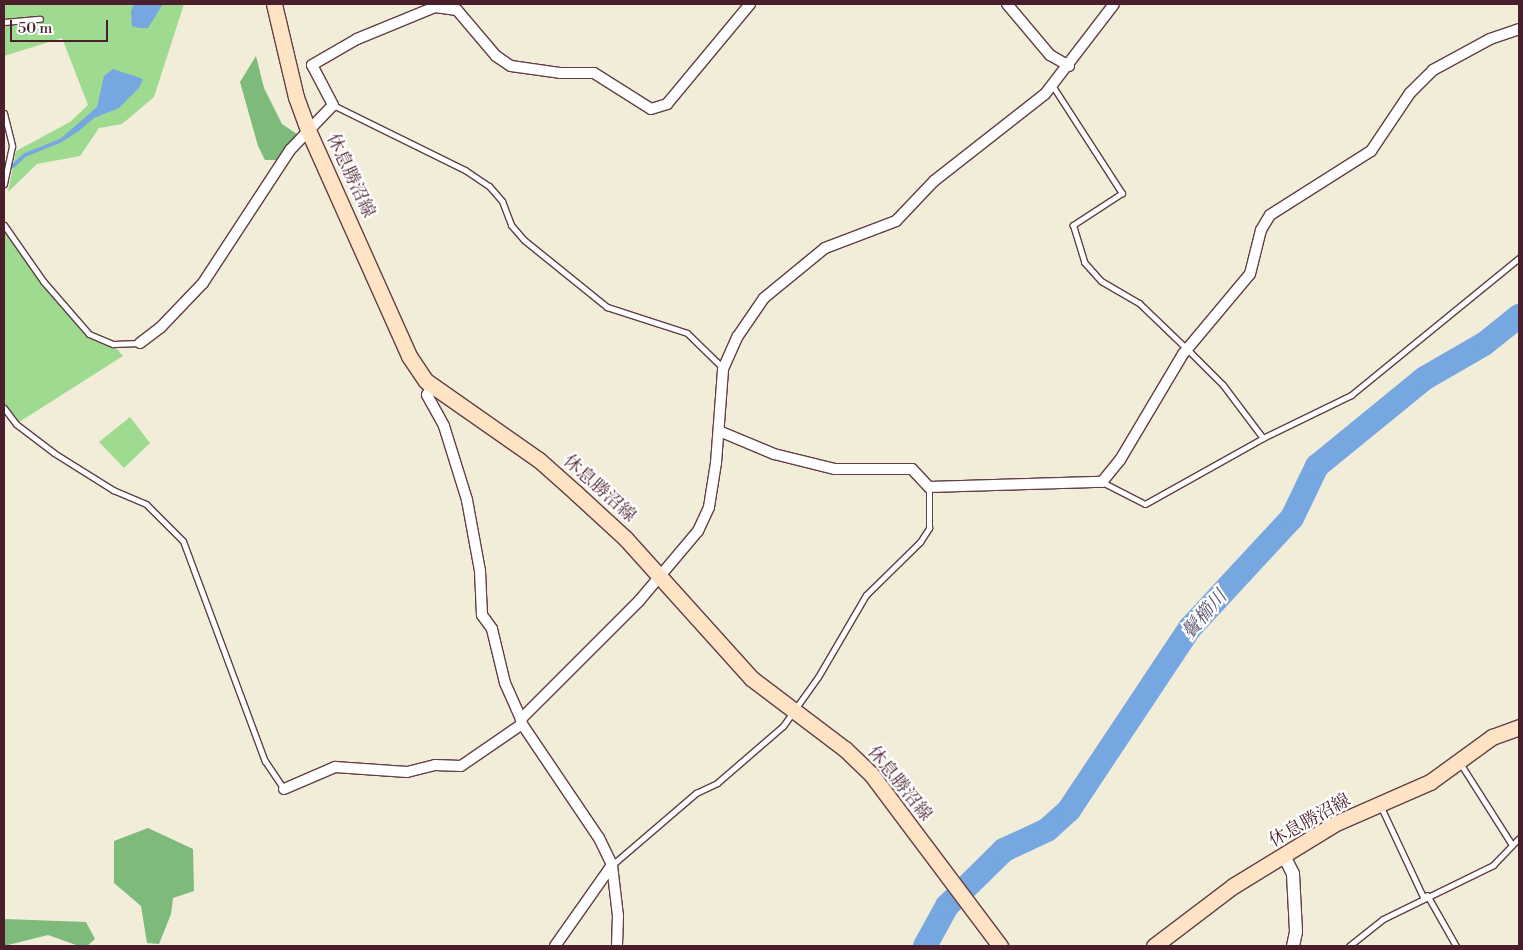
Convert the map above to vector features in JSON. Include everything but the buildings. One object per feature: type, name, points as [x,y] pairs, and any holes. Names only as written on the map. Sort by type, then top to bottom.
[{"type":"main road","name":"休息勝沼線","points":[[274,4],[296,98],[308,130],[409,356],[432,386],[539,460],[626,539],[751,678],[846,749],[871,774],[1000,946]]},
{"type":"main road","name":"休息勝沼線","points":[[1154,946],[1233,886],[1334,824],[1430,782],[1492,737],[1519,727]]},
{"type":"street","points":[[140,343],[161,327],[202,283],[261,190],[308,130],[334,105],[312,65],[357,39],[435,8],[458,10],[496,56],[511,66],[560,73],[594,72],[652,109],[667,104],[750,4]]},
{"type":"street","points":[[1007,4],[1050,55],[1069,66]]},
{"type":"street","points":[[284,789],[335,767],[406,772],[436,765],[461,766],[521,722],[661,577],[698,531],[709,507],[719,431],[723,369],[738,336],[764,298],[785,278],[824,248],[896,221],[934,181],[1045,94],[1069,66],[1114,4]]},
{"type":"street","points":[[719,431],[774,454],[836,470],[912,469],[929,487],[1102,482],[1120,460],[1187,349],[1250,274],[1261,230],[1270,216],[1371,151],[1410,93],[1433,70],[1490,39],[1519,29]]},
{"type":"street","points":[[432,386],[427,394],[444,426],[467,500],[480,571],[482,615],[492,630],[505,682],[521,722],[599,838],[612,865],[618,916],[617,946]]},
{"type":"street","points":[[1284,856],[1293,874],[1296,932],[1293,946]]},
{"type":"street","points":[[555,946],[612,865]]},
{"type":"lane","points":[[4,22],[40,20]]},
{"type":"lane","points":[[1051,85],[1122,193],[1073,225],[1084,262],[1101,281],[1139,303],[1187,349],[1223,386],[1262,438]]},
{"type":"lane","points":[[334,105],[464,170],[489,186],[502,201],[511,225],[524,240],[607,308],[687,333],[723,369]]},
{"type":"lane","points":[[4,113],[12,146],[4,184]]},
{"type":"lane","points":[[4,225],[43,281],[90,334],[113,344],[140,343]]},
{"type":"lane","points":[[1102,482],[1145,504],[1262,438],[1351,395],[1519,258]]},
{"type":"lane","points":[[4,408],[16,424],[54,453],[113,490],[146,504],[182,541],[265,761],[284,789]]},
{"type":"lane","points":[[612,865],[696,793],[717,782],[761,746],[794,711],[818,677],[866,595],[920,542],[928,528],[929,487]]},
{"type":"lane","points":[[1459,761],[1512,845]]},
{"type":"lane","points":[[1380,805],[1425,896],[1456,946]]},
{"type":"lane","points":[[1349,946],[1384,919],[1425,896],[1493,865],[1519,838]]},
{"type":"green space","points":[[4,4],[184,4],[154,97],[122,124],[99,128],[80,156],[37,164],[8,192],[16,151],[70,122],[88,105],[62,38],[4,56]]},
{"type":"green space","points":[[256,56],[264,88],[282,124],[297,134],[277,160],[265,160],[258,146],[240,82]]},
{"type":"green space","points":[[4,225],[43,281],[89,334],[113,344],[123,356],[16,424],[4,408]]},
{"type":"green space","points":[[130,417],[150,443],[124,468],[99,442]]},
{"type":"green space","points":[[148,828],[193,849],[194,891],[173,898],[171,914],[159,944],[147,943],[141,906],[114,883],[114,841]]},
{"type":"green space","points":[[4,919],[86,922],[95,939],[87,946],[79,946],[48,935],[4,946]]},
{"type":"water","points":[[134,4],[163,4],[148,28],[140,28],[132,26],[131,11]]},
{"type":"water","points":[[113,69],[143,79],[139,88],[119,108],[94,118],[62,142],[59,140],[97,107],[104,76]]},
{"type":"waterway","points":[[13,166],[25,155],[60,141]]},
{"type":"waterway","name":"鬢櫛川","points":[[925,946],[947,906],[1004,850],[1047,830],[1069,810],[1190,628],[1292,518],[1317,466],[1425,378],[1484,344],[1519,316]]}]
